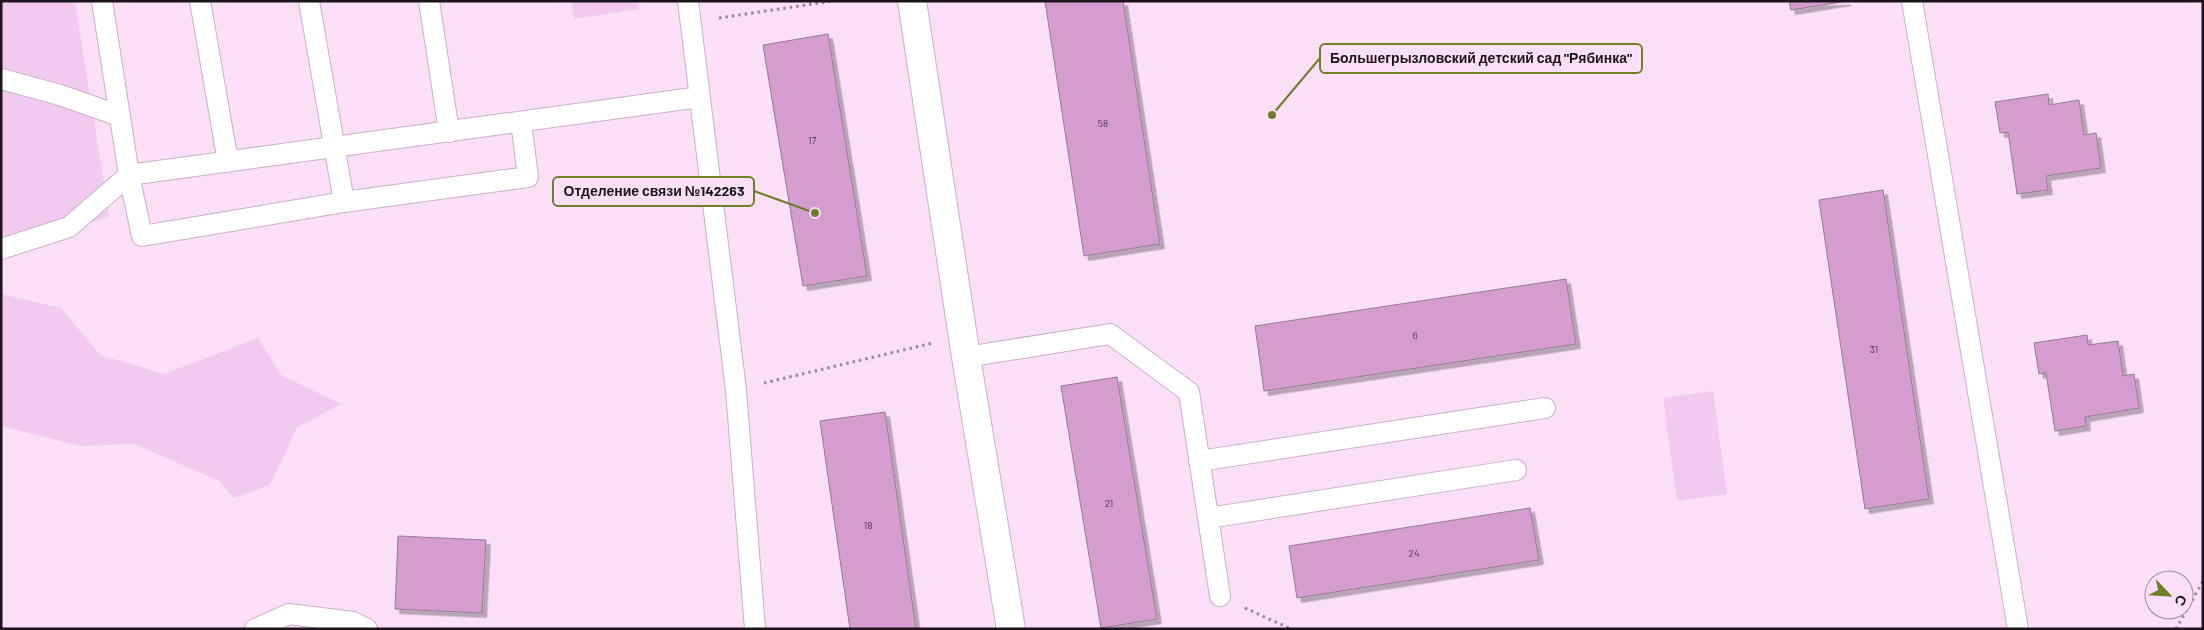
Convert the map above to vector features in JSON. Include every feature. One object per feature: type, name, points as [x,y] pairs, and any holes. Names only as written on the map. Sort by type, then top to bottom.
[{"type":"street","points":[[912,1],[964,346],[1011,629]]},
{"type":"lane","points":[[200,1],[228,162]]},
{"type":"lane","points":[[309,1],[344,202]]},
{"type":"lane","points":[[428,1],[449,132]]},
{"type":"lane","points":[[688,1],[736,390],[755,629]]},
{"type":"lane","points":[[1912,1],[2018,629]]},
{"type":"lane","points":[[97,5],[142,236],[344,202],[528,177],[521,122]]},
{"type":"lane","points":[[1,79],[60,95],[120,116]]},
{"type":"lane","points":[[1,249],[69,227],[130,175],[700,97]]},
{"type":"lane","points":[[964,346],[1110,334],[1189,392],[1220,596]]},
{"type":"lane","points":[[1199,461],[1545,408]]},
{"type":"lane","points":[[1208,518],[1516,470]]},
{"type":"lane","points":[[255,629],[289,614],[353,622],[367,629]]},
{"type":"path","points":[[691,22],[833,1]]},
{"type":"path","points":[[736,390],[964,346]]},
{"type":"path","points":[[2176,629],[2203,581]]},
{"type":"path","points":[[1220,596],[1291,629]]},
{"type":"shaded area","points":[[1,1],[75,1],[109,216],[1,257]]},
{"type":"shaded area","points":[[571,1],[638,1],[639,9],[574,19]]},
{"type":"shaded area","points":[[1,294],[61,308],[100,355],[164,374],[258,338],[281,375],[341,404],[297,428],[270,485],[234,498],[219,481],[134,444],[80,446],[1,426]]},
{"type":"shaded area","points":[[1713,391],[1727,494],[1677,501],[1663,398]]},
{"type":"building","points":[[1045,1],[1123,1],[1160,244],[1084,256]]},
{"type":"building","points":[[1789,1],[1847,1],[1791,10]]},
{"type":"building","points":[[828,34],[867,276],[803,286],[763,45]]},
{"type":"building","points":[[2048,94],[2049,105],[2079,100],[2084,135],[2096,133],[2101,168],[2046,176],[2048,190],[2017,194],[2008,132],[2000,133],[1995,102]]},
{"type":"building","points":[[1883,190],[1929,499],[1865,509],[1819,200]]},
{"type":"building","points":[[1566,279],[1576,344],[1264,391],[1255,326]]},
{"type":"building","points":[[2087,335],[2088,345],[2118,341],[2123,376],[2134,374],[2139,408],[2085,417],[2086,426],[2055,431],[2046,373],[2039,374],[2034,343]]},
{"type":"building","points":[[1117,377],[1157,619],[1101,628],[1061,386]]},
{"type":"building","points":[[885,412],[916,629],[850,629],[820,421]]},
{"type":"building","points":[[1530,508],[1539,560],[1297,598],[1289,546]]},
{"type":"building","points":[[398,536],[486,540],[482,613],[395,609]]},
{"type":"place","name":"Большегрызловский детский сад \"Рябинка\"","points":[[1272,115]]},
{"type":"place","name":"Отделение связи №142263","points":[[815,213]]}]
